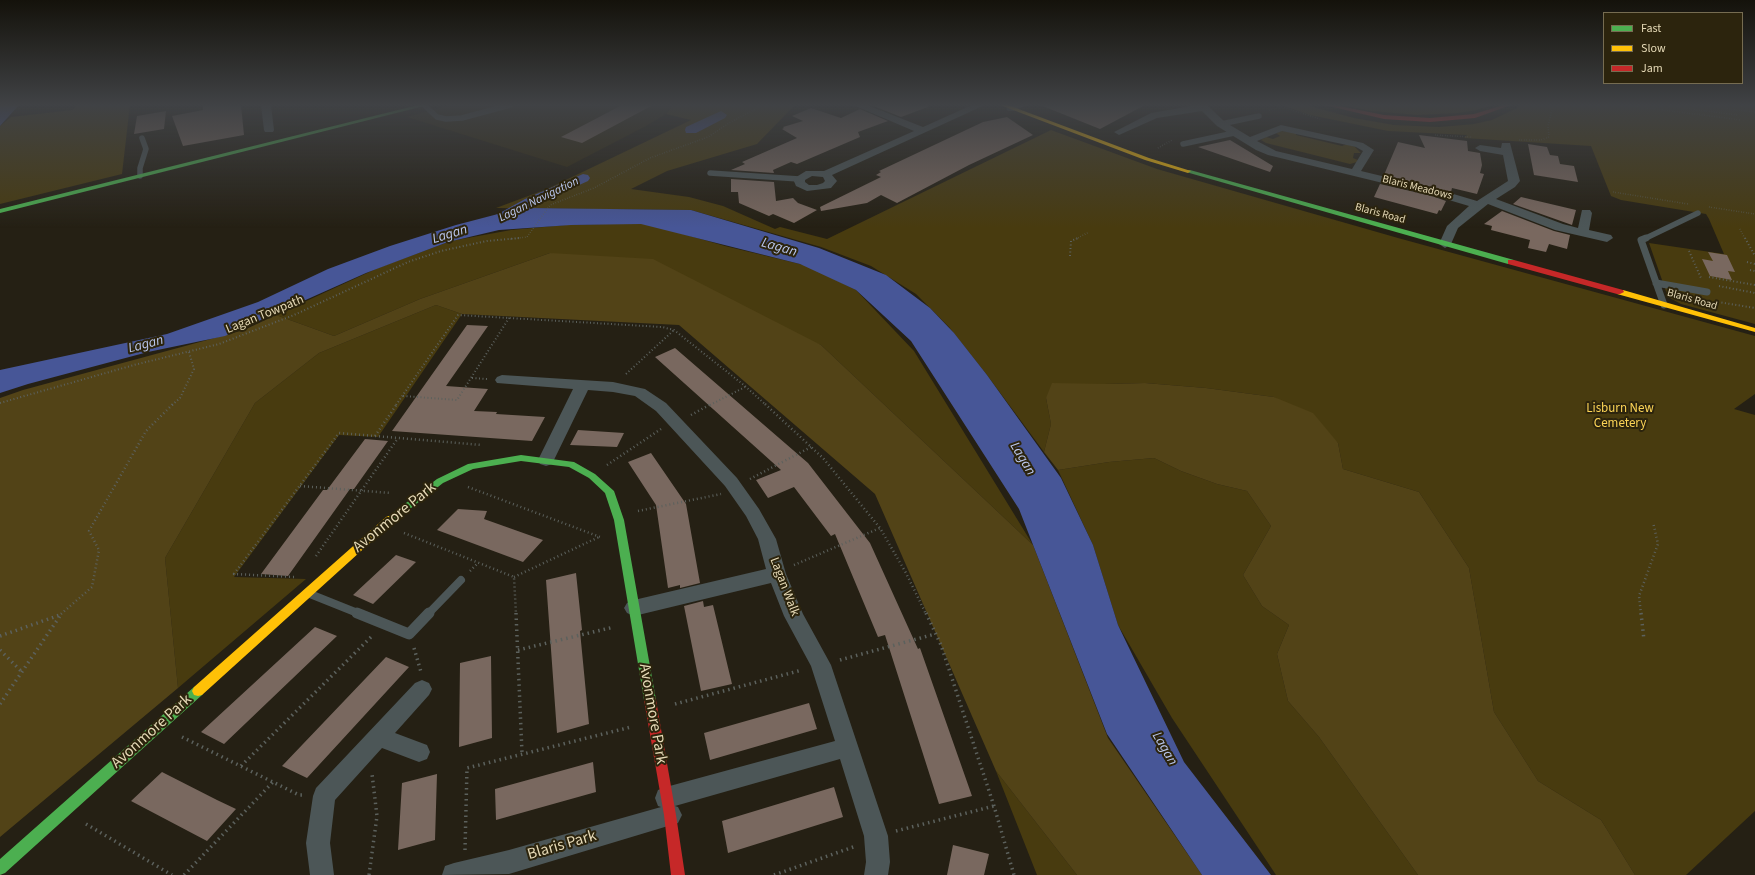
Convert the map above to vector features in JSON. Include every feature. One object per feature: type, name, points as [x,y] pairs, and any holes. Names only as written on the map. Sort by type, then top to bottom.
[{"type":"main road","points":[[0,211],[261,146]]},
{"type":"main road","name":"Blaris Road","points":[[1112,146],[1147,159],[1202,176],[1755,330]]},
{"type":"main road","name":"Avonmore Park","points":[[0,868],[383,525],[419,495],[445,479],[471,466],[521,458],[571,464],[592,476],[609,491],[619,520],[622,535],[668,806],[678,875]]},
{"type":"street","points":[[799,179],[810,173],[826,174],[887,146]]},
{"type":"street","name":"Blaris Meadows","points":[[1257,146],[1272,153],[1482,203],[1559,226],[1607,238]]},
{"type":"street","points":[[1355,172],[1369,150],[1361,146]]},
{"type":"street","name":"Blaris Meadows","points":[[1445,244],[1454,226],[1482,203],[1511,185],[1514,180],[1506,148],[1480,148]]},
{"type":"street","points":[[1583,232],[1586,213]]},
{"type":"street","name":"Lagan Walk","points":[[502,380],[612,387],[640,392],[661,407],[711,458],[731,482],[753,513],[767,539],[777,574],[794,616],[821,665],[876,836],[878,862],[876,875]]},
{"type":"street","points":[[546,460],[583,385]]},
{"type":"street","points":[[636,615],[777,574]]},
{"type":"street","points":[[322,875],[318,843],[324,796],[422,690]]},
{"type":"street","points":[[378,737],[419,752]]},
{"type":"street","points":[[668,806],[848,747]]},
{"type":"street","name":"Blaris Park","points":[[460,874],[509,868],[668,806]]},
{"type":"lane","points":[[140,176],[140,168],[146,149],[145,146]]},
{"type":"lane","points":[[710,174],[799,179]]},
{"type":"lane","points":[[1664,305],[1641,240],[1698,213]]},
{"type":"lane","points":[[1656,283],[1707,292]]},
{"type":"lane","points":[[308,593],[409,634],[461,580]]},
{"type":"path","name":"Lagan Towpath","points":[[0,403],[134,365],[219,344],[248,334],[294,315],[408,262],[463,246],[527,237],[550,205],[594,188],[650,158],[684,146]]},
{"type":"path","points":[[1613,192],[1694,204]]},
{"type":"path","points":[[1701,206],[1755,214]]},
{"type":"path","points":[[1740,229],[1755,256]]},
{"type":"path","points":[[1070,256],[1071,241],[1089,232]]},
{"type":"path","points":[[1746,262],[1755,264]]},
{"type":"path","points":[[1750,270],[1755,271]]},
{"type":"path","points":[[375,436],[458,315],[662,327],[674,330],[746,386],[823,458],[880,528],[906,573],[941,645],[994,806],[1014,875]]},
{"type":"path","points":[[402,396],[457,400],[509,318]]},
{"type":"path","points":[[612,387],[674,330]]},
{"type":"path","points":[[0,704],[60,614],[92,587],[99,550],[89,531],[146,431],[180,398],[194,369],[189,352]]},
{"type":"path","points":[[324,578],[234,574],[339,434],[490,446]]},
{"type":"path","points":[[314,558],[398,438]]},
{"type":"path","points":[[445,479],[600,537]]},
{"type":"path","points":[[300,486],[376,491]]},
{"type":"path","points":[[1644,640],[1639,596],[1658,544],[1653,522]]},
{"type":"path","points":[[383,525],[514,577],[600,537],[622,535]]},
{"type":"path","points":[[777,574],[880,528]]},
{"type":"path","points":[[514,577],[522,754]]},
{"type":"path","points":[[0,636],[60,614]]},
{"type":"path","points":[[518,650],[636,615]]},
{"type":"path","points":[[241,766],[384,624]]},
{"type":"path","points":[[409,634],[420,668],[422,690]]},
{"type":"path","points":[[652,710],[935,634]]},
{"type":"path","points":[[0,650],[22,672]]},
{"type":"path","points":[[460,874],[467,768],[654,721]]},
{"type":"path","points":[[159,726],[299,795],[324,796]]},
{"type":"path","points":[[369,875],[377,816],[372,773],[378,737]]},
{"type":"path","points":[[184,875],[273,782]]},
{"type":"path","points":[[64,811],[172,875]]},
{"type":"shaded area","points":[[499,146],[608,146],[567,167]]},
{"type":"shaded area","points":[[550,253],[653,259],[821,345],[1033,545],[1108,738],[1202,875],[1077,875],[996,771],[875,494],[679,325],[462,314],[436,305],[319,353],[255,403],[165,558],[178,688],[0,837],[0,398],[23,390],[244,330],[276,315],[334,336],[420,299]]},
{"type":"shaded area","points":[[1052,383],[1145,383],[1206,388],[1274,397],[1313,413],[1338,443],[1343,469],[1419,492],[1469,568],[1494,712],[1538,781],[1601,820],[1635,875],[1418,875],[1319,737],[1288,701],[1277,654],[1289,625],[1262,606],[1243,575],[1271,526],[1247,491],[1217,484],[1181,471],[1154,458],[1109,462],[1058,470],[1044,452],[1051,424],[1046,398]]},
{"type":"green space","points":[[0,146],[125,146],[122,174],[0,204]]},
{"type":"green space","name":"Lisburn New Cemetery","points":[[637,146],[751,146],[667,171],[631,189],[689,197],[723,206],[775,229],[780,227],[827,239],[1018,146],[1094,146],[1157,169],[1398,238],[1755,336],[1755,394],[1734,409],[1755,415],[1755,811],[1686,875],[1635,875],[1601,820],[1538,781],[1494,712],[1469,568],[1419,492],[1343,469],[1338,443],[1274,397],[1206,388],[1145,383],[1105,384],[1046,398],[1051,424],[1044,452],[987,375],[949,327],[916,294],[871,266],[821,247],[691,210],[496,208],[547,189]]},
{"type":"green space","points":[[1277,146],[1352,146],[1361,153],[1354,153],[1353,158],[1358,160],[1357,162],[1350,164]]},
{"type":"green space","points":[[1588,146],[1755,146],[1755,324],[1681,304],[1668,297],[1649,243],[1724,254],[1709,219],[1706,214],[1621,200],[1611,196],[1591,146]]},
{"type":"green space","points":[[645,223],[725,246],[808,266],[856,290],[914,351],[1033,545],[821,345],[550,253],[420,299],[334,336],[276,315],[378,268],[451,241],[511,230],[566,225]]},
{"type":"green space","points":[[436,305],[462,314],[378,437],[339,435],[234,577],[306,579],[178,688],[165,558],[255,403],[319,353]]},
{"type":"green space","points":[[1154,458],[1181,471],[1217,484],[1247,491],[1271,526],[1243,575],[1262,606],[1289,625],[1277,654],[1288,701],[1319,737],[1418,875],[1276,875],[1172,718],[1118,625],[1093,545],[1058,470],[1109,462]]},
{"type":"green space","points":[[996,771],[1077,875],[1037,875]]},
{"type":"water","name":"Lagan","points":[[517,209],[691,210],[819,248],[886,275],[930,308],[954,333],[987,375],[1061,478],[1093,545],[1118,625],[1184,762],[1271,875],[1202,875],[1107,734],[1019,509],[911,341],[856,290],[800,264],[641,224],[571,225],[499,230],[448,242],[366,273],[225,336],[148,352],[0,393],[0,370],[167,334],[258,302],[328,269],[390,246],[456,225]]},
{"type":"building","points":[[779,146],[839,146],[797,164],[791,162],[773,170],[774,173],[731,170],[745,164],[742,162]]},
{"type":"building","points":[[932,146],[1010,146],[969,165],[897,203],[881,195],[867,203],[821,211],[820,207],[881,177],[876,175],[881,172],[879,171]]},
{"type":"building","points":[[1240,146],[1273,166],[1270,172],[1198,147]]},
{"type":"building","points":[[1396,146],[1415,146],[1425,148],[1424,146],[1467,146],[1468,151],[1480,153],[1482,165],[1480,173],[1484,174],[1477,194],[1452,188],[1451,192],[1384,175]]},
{"type":"building","points":[[1528,146],[1547,147],[1550,155],[1558,156],[1560,164],[1574,166],[1578,182],[1534,175]]},
{"type":"building","points":[[731,179],[774,182],[776,201],[793,198],[798,203],[817,210],[794,223],[773,214],[769,216],[739,203],[738,192],[731,192]]},
{"type":"building","points":[[1380,184],[1432,196],[1446,201],[1441,211],[1439,210],[1437,214],[1374,197]]},
{"type":"building","points":[[1521,197],[1576,210],[1572,225],[1513,204]]},
{"type":"building","points":[[1502,211],[1554,231],[1570,235],[1567,249],[1549,244],[1546,252],[1528,248],[1530,240],[1491,230],[1492,226],[1484,224]]},
{"type":"building","points":[[1708,252],[1727,255],[1735,272],[1728,271],[1732,280],[1710,276],[1702,259],[1713,261]]},
{"type":"building","points":[[467,325],[488,326],[446,386],[488,389],[474,411],[545,417],[532,441],[392,431]]},
{"type":"building","points":[[675,348],[808,463],[870,543],[918,649],[920,648],[972,796],[939,804],[885,635],[878,637],[835,534],[831,536],[794,487],[768,498],[756,480],[781,470],[655,357]]},
{"type":"building","points":[[578,430],[624,433],[617,447],[570,445]]},
{"type":"building","points":[[365,439],[388,441],[354,489],[350,489],[288,576],[261,574],[323,490],[327,490]]},
{"type":"building","points":[[651,453],[686,504],[700,583],[680,588],[680,585],[668,588],[656,505],[628,462]]},
{"type":"building","points":[[458,509],[487,511],[484,519],[543,540],[523,562],[437,530]]},
{"type":"building","points":[[396,555],[416,562],[373,604],[353,595]]},
{"type":"building","points":[[576,573],[589,724],[557,733],[546,580]]},
{"type":"building","points":[[703,601],[704,607],[713,605],[732,684],[701,691],[684,606]]},
{"type":"building","points":[[315,627],[337,636],[224,744],[201,732]]},
{"type":"building","points":[[491,656],[492,738],[459,747],[460,663]]},
{"type":"building","points":[[386,657],[409,667],[307,778],[282,766]]},
{"type":"building","points":[[809,703],[817,729],[710,760],[704,733]]},
{"type":"building","points":[[593,762],[596,792],[496,820],[495,789]]},
{"type":"building","points":[[162,772],[236,809],[207,841],[131,801]]},
{"type":"building","points":[[437,774],[435,840],[398,850],[402,783]]},
{"type":"building","points":[[834,787],[843,817],[728,853],[722,821]]},
{"type":"building","points":[[953,845],[989,854],[984,875],[947,875]]},
{"type":"waterway","name":"Lagan Navigation","points":[[494,222],[530,202],[583,178]]},
{"type":"traffic: fast","points":[[0,211],[261,146]]},
{"type":"traffic: fast","points":[[1188,171],[1511,262]]},
{"type":"traffic: fast","points":[[389,520],[440,481],[471,466],[521,458],[571,464],[592,476],[609,491],[619,520],[650,700]]},
{"type":"traffic: fast","points":[[0,868],[198,691]]},
{"type":"traffic: slow","points":[[1112,146],[1147,159],[1188,171]]},
{"type":"traffic: slow","points":[[1620,292],[1755,330]]},
{"type":"traffic: slow","points":[[198,691],[389,520]]},
{"type":"traffic: jam","points":[[1511,262],[1620,292]]},
{"type":"traffic: jam","points":[[650,700],[670,815],[678,875]]}]
